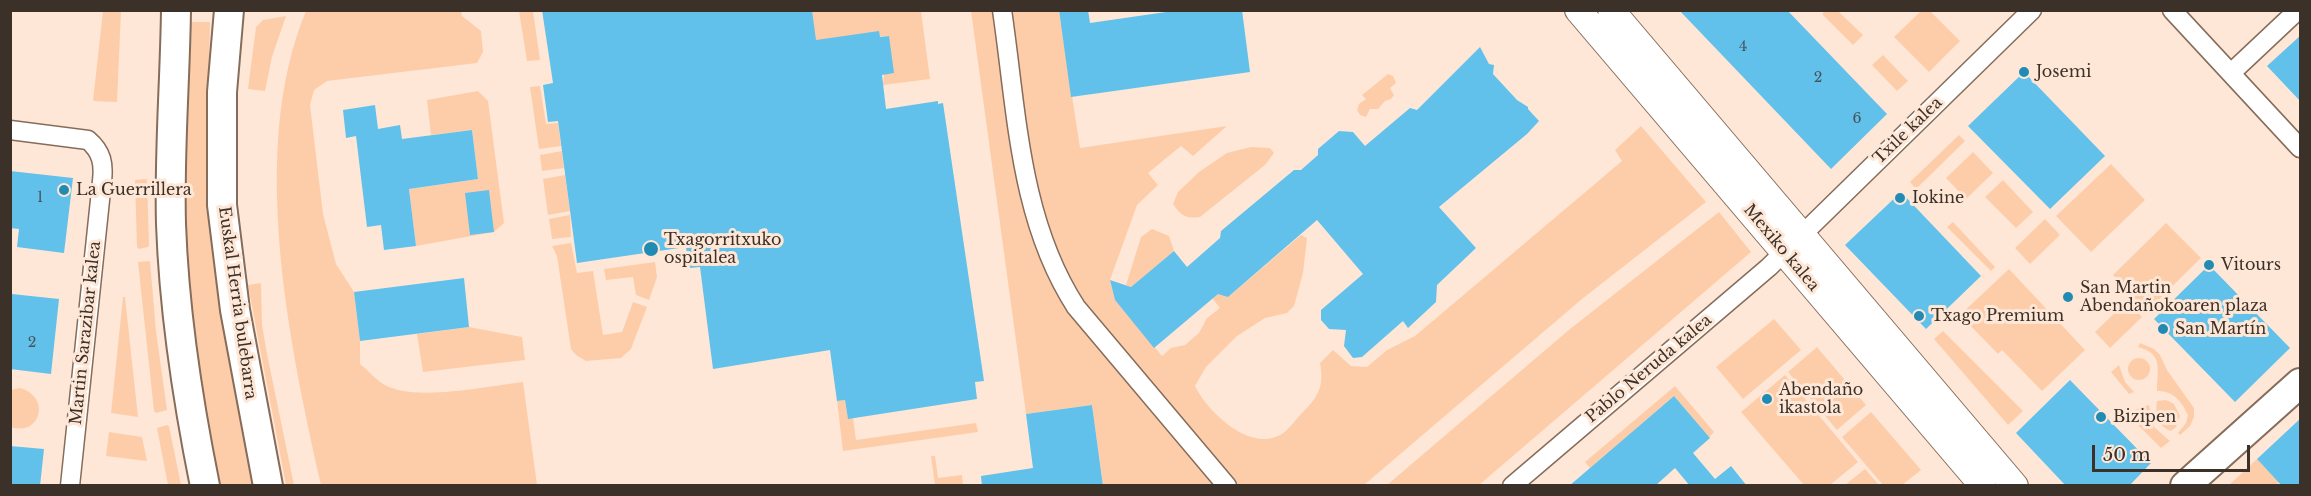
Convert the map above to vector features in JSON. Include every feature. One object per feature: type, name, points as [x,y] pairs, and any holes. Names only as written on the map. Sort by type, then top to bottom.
[{"type":"main road","points":[[176,10],[171,105],[171,226],[190,402],[205,486]]},
{"type":"main road","name":"Euskal Herria bulebarra","points":[[229,10],[222,92],[222,205],[235,310],[268,486]]},
{"type":"main road","name":"Mexiko kalea","points":[[1578,10],[2015,486]]},
{"type":"main road","name":"Mexiko kalea","points":[[1611,10],[1983,486]]},
{"type":"main road","points":[[2185,486],[2301,384]]},
{"type":"street","points":[[1002,10],[1030,200],[1048,254],[1062,285],[1076,307],[1227,486]]},
{"type":"street","name":"Txile kalea","points":[[1793,243],[2032,10]]},
{"type":"street","points":[[2172,10],[2301,148]]},
{"type":"street","points":[[2230,73],[2298,10]]},
{"type":"street","name":"Martin Sarazibar kalea","points":[[10,130],[88,140],[103,161],[70,486]]},
{"type":"street","name":"Pablo Neruda kalea","points":[[1512,486],[1769,267],[1793,243]]},
{"type":"shaded area","points":[[103,11],[121,11],[117,102],[93,101]]},
{"type":"shaded area","points":[[306,11],[461,11],[462,16],[481,31],[483,52],[477,63],[327,81],[314,90],[310,105],[323,214],[336,264],[354,292],[360,341],[360,364],[385,385],[398,390],[414,392],[433,393],[523,382],[537,485],[321,485],[287,309],[280,246],[277,184],[279,123],[289,65]]},
{"type":"shaded area","points":[[519,11],[533,11],[540,60],[527,61]]},
{"type":"shaded area","points":[[812,11],[921,11],[930,79],[883,85],[888,36],[789,44],[814,28]]},
{"type":"shaded area","points":[[971,11],[996,11],[1039,247],[1218,485],[1103,485],[1092,405],[1026,414]]},
{"type":"shaded area","points":[[1009,11],[1059,11],[1080,148],[1227,126],[1193,156],[1181,146],[1148,173],[1158,185],[1137,205],[1110,280],[1115,300],[1162,356],[1171,348],[1185,345],[1199,333],[1207,318],[1220,308],[1201,284],[1228,297],[1301,235],[1307,238],[1303,273],[1294,306],[1287,313],[1265,318],[1237,336],[1206,367],[1195,386],[1219,417],[1243,434],[1255,438],[1268,439],[1280,435],[1289,428],[1316,396],[1321,384],[1320,363],[1333,350],[1351,366],[1367,367],[1387,350],[1415,336],[1622,161],[1615,150],[1641,126],[1706,202],[1582,299],[1364,485],[1235,485],[1087,310],[1060,267],[1035,192]]},
{"type":"shaded area","points":[[1825,11],[1838,11],[1863,35],[1853,45],[1822,14]]},
{"type":"shaded area","points":[[1921,11],[1930,11],[1960,41],[1929,72],[1894,37]]},
{"type":"shaded area","points":[[286,16],[272,57],[265,91],[248,89],[256,27],[263,20]]},
{"type":"shaded area","points":[[189,22],[210,22],[207,144],[209,224],[224,336],[253,485],[220,485],[198,357],[188,261],[185,202]]},
{"type":"shaded area","points":[[1883,55],[1908,81],[1897,91],[1872,65]]},
{"type":"shaded area","points":[[1388,74],[1393,76],[1396,83],[1390,88],[1394,95],[1378,109],[1370,109],[1366,117],[1360,115],[1357,110],[1359,104],[1366,99],[1362,95]]},
{"type":"shaded area","points":[[540,86],[546,124],[558,123],[561,146],[539,149],[530,87]]},
{"type":"shaded area","points":[[478,91],[488,101],[504,223],[494,232],[416,246],[409,189],[478,179],[472,130],[431,135],[427,100]]},
{"type":"shaded area","points":[[1959,135],[1965,141],[1916,189],[1910,182]]},
{"type":"shaded area","points":[[1251,147],[1270,148],[1274,153],[1265,165],[1200,217],[1184,216],[1173,204],[1178,192],[1199,172],[1227,153]]},
{"type":"shaded area","points":[[562,151],[564,168],[542,171],[540,155]]},
{"type":"shaded area","points":[[1973,152],[1993,173],[1966,199],[1946,178]]},
{"type":"shaded area","points":[[2111,164],[2145,200],[2091,252],[2056,216]]},
{"type":"shaded area","points":[[565,175],[570,211],[548,215],[543,179]]},
{"type":"shaded area","points":[[147,179],[149,245],[139,249],[137,247],[135,180]]},
{"type":"shaded area","points":[[2003,180],[2033,212],[2016,228],[1985,197]]},
{"type":"shaded area","points":[[1719,212],[1751,252],[1479,485],[1387,485],[1570,329]]},
{"type":"shaded area","points":[[570,215],[571,237],[552,239],[549,219]]},
{"type":"shaded area","points":[[2045,219],[2060,235],[2030,264],[2015,248]]},
{"type":"shaded area","points":[[1953,222],[1995,267],[1991,271],[1947,227]]},
{"type":"shaded area","points":[[2166,223],[2201,258],[2147,311],[2113,275]]},
{"type":"shaded area","points":[[1152,229],[1169,236],[1174,251],[1131,287],[1126,285],[1141,237]]},
{"type":"shaded area","points":[[571,243],[577,273],[593,271],[603,335],[622,332],[633,302],[647,307],[631,349],[621,358],[586,361],[571,349],[557,256],[552,246]]},
{"type":"shaded area","points":[[150,261],[156,331],[167,410],[156,413],[138,262]]},
{"type":"shaded area","points":[[655,262],[657,277],[649,300],[636,295],[633,277],[606,280],[604,269]]},
{"type":"shaded area","points":[[2009,269],[2085,350],[2042,391],[2002,350],[1998,354],[1960,315]]},
{"type":"shaded area","points":[[261,283],[262,325],[294,485],[286,485],[248,285]]},
{"type":"shaded area","points":[[123,297],[125,297],[138,417],[111,413]]},
{"type":"shaded area","points":[[2127,301],[2142,317],[2110,348],[2095,332]]},
{"type":"shaded area","points":[[1774,319],[1801,350],[1743,399],[1716,367]]},
{"type":"shaded area","points":[[469,327],[522,337],[525,360],[423,372],[417,334]]},
{"type":"shaded area","points":[[1943,331],[2023,411],[2008,425],[1934,339]]},
{"type":"shaded area","points":[[2140,343],[2154,349],[2160,355],[2167,370],[2194,408],[2194,417],[2190,426],[2180,435],[2178,433],[2186,423],[2188,415],[2176,398],[2163,391],[2157,391],[2157,363],[2152,354],[2138,347]]},
{"type":"shaded area","points":[[1817,347],[1866,405],[1837,430],[1788,372]]},
{"type":"shaded area","points":[[2135,358],[2143,358],[2150,365],[2150,373],[2143,380],[2135,380],[2128,373],[2128,365]]},
{"type":"shaded area","points":[[2119,365],[2125,382],[2134,392],[2129,394],[2111,372]]},
{"type":"shaded area","points":[[1785,375],[1858,462],[1830,485],[1804,485],[1741,412]]},
{"type":"shaded area","points":[[1675,386],[1714,432],[1709,437],[1674,396],[1590,468],[1585,462]]},
{"type":"shaded area","points":[[20,388],[36,399],[39,407],[35,421],[21,429],[11,427],[11,390]]},
{"type":"shaded area","points":[[845,400],[848,418],[853,418],[856,440],[976,423],[978,432],[843,451],[837,401]]},
{"type":"shaded area","points":[[2166,400],[2174,404],[2180,416],[2176,427],[2171,431],[2160,423],[2156,410],[2157,401]]},
{"type":"shaded area","points":[[2149,405],[2154,427],[2170,441],[2161,448],[2126,413]]},
{"type":"shaded area","points":[[1871,412],[1921,470],[1902,485],[1883,485],[1842,437]]},
{"type":"shaded area","points":[[167,425],[181,485],[168,485],[157,428]]},
{"type":"shaded area","points":[[109,432],[142,437],[147,461],[106,456]]},
{"type":"shaded area","points":[[931,456],[935,456],[938,478],[962,475],[963,485],[935,485]]},
{"type":"shaded area","points":[[2257,459],[2279,482],[2276,485],[2228,486]]},
{"type":"shaded area","points":[[1865,469],[1879,485],[1845,485]]},
{"type":"building","points":[[542,10],[812,10],[816,40],[879,31],[880,37],[889,36],[894,73],[882,75],[886,109],[938,101],[938,104],[943,103],[984,381],[975,382],[977,399],[848,419],[845,400],[837,401],[830,350],[713,369],[700,267],[689,268],[686,247],[577,263],[558,121],[548,122],[543,85],[553,83]]},
{"type":"building","points":[[1059,10],[1088,10],[1090,23],[1180,10],[1242,10],[1250,72],[1071,97]]},
{"type":"building","points":[[1679,10],[1787,10],[1887,114],[1831,169]]},
{"type":"building","points":[[2301,35],[2301,102],[2267,66]]},
{"type":"building","points":[[1480,47],[1489,64],[1494,65],[1493,74],[1517,100],[1528,107],[1539,121],[1527,134],[1439,207],[1476,248],[1437,285],[1436,302],[1408,328],[1403,321],[1362,357],[1353,358],[1344,346],[1346,330],[1329,329],[1321,320],[1321,310],[1363,274],[1317,220],[1228,297],[1218,294],[1154,348],[1115,300],[1110,280],[1131,287],[1174,251],[1187,267],[1220,238],[1221,231],[1294,170],[1301,170],[1318,155],[1318,149],[1339,131],[1353,132],[1365,146],[1410,108],[1417,110]]},
{"type":"building","points":[[2024,72],[2105,156],[2050,209],[1968,126]]},
{"type":"building","points":[[375,105],[378,129],[400,125],[402,139],[472,130],[478,179],[409,189],[416,246],[384,250],[381,225],[367,227],[356,136],[346,138],[343,110]]},
{"type":"building","points":[[10,171],[73,178],[64,253],[17,247],[19,229],[10,228]]},
{"type":"building","points":[[489,190],[494,232],[470,235],[465,193]]},
{"type":"building","points":[[1901,192],[1981,276],[1926,329],[1845,245]]},
{"type":"building","points":[[2209,265],[2290,348],[2235,402],[2154,319]]},
{"type":"building","points":[[464,278],[469,327],[360,341],[354,292]]},
{"type":"building","points":[[12,294],[59,299],[51,374],[10,369]]},
{"type":"building","points":[[2070,380],[2151,463],[2129,486],[2066,486],[2016,433]]},
{"type":"building","points":[[1674,396],[1710,438],[1693,453],[1715,479],[1731,466],[1747,486],[1690,486],[1675,468],[1655,486],[1569,486]]},
{"type":"building","points":[[1092,405],[1103,486],[982,486],[981,476],[1033,468],[1026,414]]},
{"type":"building","points":[[2301,418],[2301,486],[2282,486],[2257,459]]},
{"type":"building","points":[[10,446],[44,449],[40,486],[10,486]]},
{"type":"place","name":"Josemi","points":[[2024,72]]},
{"type":"place","name":"La Guerrillera","points":[[64,190]]},
{"type":"place","name":"Iokine","points":[[1900,198]]},
{"type":"place","name":"Txagorritxuko ospitalea","points":[[651,249]]},
{"type":"place","name":"Vitours","points":[[2209,265]]},
{"type":"place","name":"San Martin Abendañokoaren plaza","points":[[2068,297]]},
{"type":"place","name":"Txago Premium","points":[[1919,316]]},
{"type":"place","name":"San Martín","points":[[2163,329]]},
{"type":"place","name":"Abendaño ikastola","points":[[1767,399]]},
{"type":"place","name":"Bizipen","points":[[2101,417]]}]
